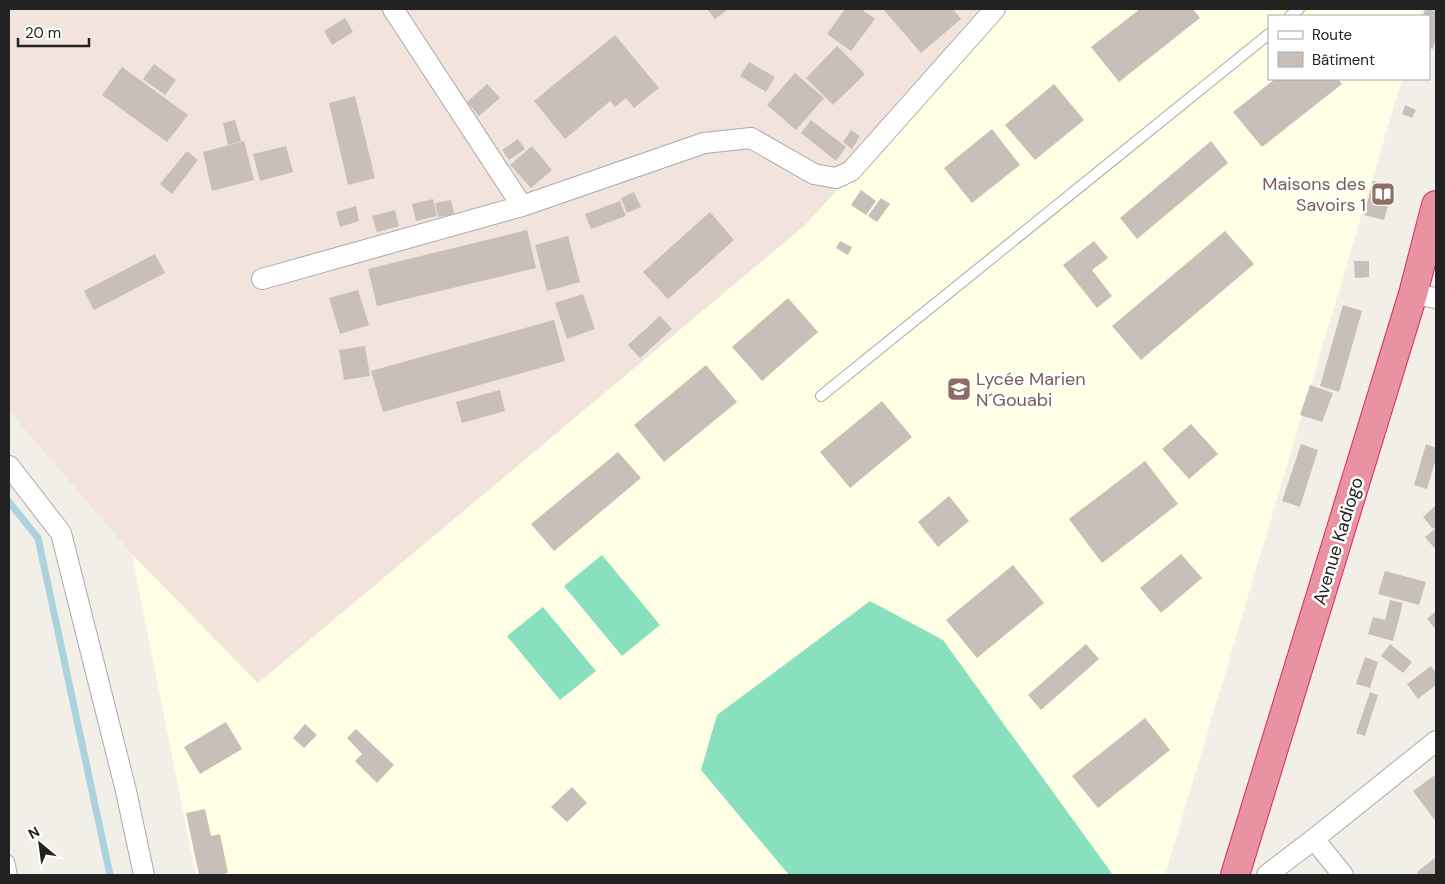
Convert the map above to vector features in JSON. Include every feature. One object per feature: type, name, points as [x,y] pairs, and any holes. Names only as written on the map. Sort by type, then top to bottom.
[{"type":"highway","name":"Avenue Kadiogo","points":[[1235,875],[1425,296],[1436,205]]},
{"type":"street","points":[[393,9],[522,206]]},
{"type":"street","points":[[262,279],[522,206],[704,143],[751,138],[814,174],[836,178],[851,171],[995,9]]},
{"type":"street","points":[[9,466],[61,533],[126,792],[144,875]]},
{"type":"street","points":[[1267,875],[1314,840],[1436,741]]},
{"type":"street","points":[[1314,840],[1343,875]]},
{"type":"lane","points":[[821,396],[1268,35]]},
{"type":"lane","points":[[9,862],[12,875]]},
{"type":"shaded area","points":[[9,9],[1003,9],[805,225],[258,683],[132,554],[9,411]]},
{"type":"shaded area","name":"Lycée Marien N´Gouabi","points":[[1003,9],[1422,9],[1420,15],[1268,15],[1268,80],[1402,80],[1165,875],[196,875],[132,554],[258,683],[805,225]]},
{"type":"green space","points":[[602,555],[660,625],[622,656],[564,586]]},
{"type":"green space","points":[[870,601],[943,640],[1113,875],[789,875],[701,770],[717,715]]},
{"type":"green space","points":[[543,607],[596,671],[560,700],[507,636]]},
{"type":"building","points":[[707,9],[728,9],[715,19]]},
{"type":"building","points":[[845,9],[861,9],[875,19],[851,51],[827,34]]},
{"type":"building","points":[[883,9],[953,9],[961,19],[921,53]]},
{"type":"building","points":[[1140,9],[1193,9],[1200,18],[1119,82],[1091,47]]},
{"type":"building","points":[[1425,9],[1436,11],[1436,37],[1433,49],[1430,48],[1430,15],[1423,15]]},
{"type":"building","points":[[345,18],[353,32],[332,45],[324,31]]},
{"type":"building","points":[[615,35],[659,88],[634,108],[626,98],[615,107],[610,101],[565,139],[534,101]]},
{"type":"building","points":[[837,46],[865,74],[833,105],[806,78]]},
{"type":"building","points":[[749,62],[775,77],[766,92],[740,76]]},
{"type":"building","points":[[154,64],[176,80],[165,95],[143,79]]},
{"type":"building","points":[[122,67],[188,115],[167,142],[102,95]]},
{"type":"building","points":[[795,73],[824,98],[796,130],[767,105]]},
{"type":"building","points":[[1274,80],[1339,80],[1342,84],[1262,147],[1233,112]]},
{"type":"building","points":[[487,84],[500,98],[479,116],[467,102]]},
{"type":"building","points":[[1054,84],[1084,120],[1035,160],[1005,125]]},
{"type":"building","points":[[355,96],[375,178],[348,185],[329,103]]},
{"type":"building","points":[[1405,105],[1416,110],[1412,118],[1402,114]]},
{"type":"building","points":[[235,120],[241,141],[228,145],[223,123]]},
{"type":"building","points":[[811,120],[846,147],[836,161],[801,133]]},
{"type":"building","points":[[992,129],[1020,165],[972,203],[944,168]]},
{"type":"building","points":[[851,130],[860,136],[852,149],[843,142]]},
{"type":"building","points":[[518,139],[525,149],[509,160],[502,150]]},
{"type":"building","points":[[244,141],[254,180],[212,191],[203,152]]},
{"type":"building","points":[[1211,141],[1228,163],[1137,239],[1120,218]]},
{"type":"building","points":[[286,146],[293,172],[260,181],[253,154]]},
{"type":"building","points":[[532,146],[552,170],[531,188],[510,165]]},
{"type":"building","points":[[187,151],[198,160],[172,194],[160,184]]},
{"type":"building","points":[[1373,181],[1393,187],[1384,220],[1364,215]]},
{"type":"building","points":[[861,190],[876,201],[866,215],[851,205]]},
{"type":"building","points":[[634,192],[641,207],[627,213],[621,198]]},
{"type":"building","points":[[881,198],[890,204],[877,222],[868,216]]},
{"type":"building","points":[[433,199],[437,216],[416,221],[412,204]]},
{"type":"building","points":[[451,200],[454,214],[438,217],[435,203]]},
{"type":"building","points":[[620,201],[626,216],[591,229],[585,214]]},
{"type":"building","points":[[356,206],[359,221],[340,227],[336,212]]},
{"type":"building","points":[[395,210],[399,226],[377,232],[372,216]]},
{"type":"building","points":[[710,212],[734,240],[668,299],[643,272]]},
{"type":"building","points":[[527,230],[536,268],[377,306],[368,269]]},
{"type":"building","points":[[1225,231],[1254,264],[1141,360],[1112,326]]},
{"type":"building","points":[[568,236],[580,282],[547,291],[535,245]]},
{"type":"building","points":[[840,241],[852,247],[848,255],[836,248]]},
{"type":"building","points":[[1094,241],[1108,258],[1092,270],[1112,296],[1097,308],[1063,265]]},
{"type":"building","points":[[155,254],[165,273],[94,310],[84,291]]},
{"type":"building","points":[[1354,261],[1369,261],[1369,277],[1355,278]]},
{"type":"building","points":[[358,290],[369,325],[340,334],[329,298]]},
{"type":"building","points":[[583,294],[595,329],[567,339],[555,303]]},
{"type":"building","points":[[788,298],[818,332],[762,381],[732,347]]},
{"type":"building","points":[[1343,305],[1362,311],[1339,392],[1320,386]]},
{"type":"building","points":[[660,316],[672,329],[640,358],[628,345]]},
{"type":"building","points":[[554,320],[565,361],[383,412],[371,371]]},
{"type":"building","points":[[365,346],[370,376],[344,380],[339,350]]},
{"type":"building","points":[[706,365],[737,402],[664,462],[634,425]]},
{"type":"building","points":[[1310,385],[1333,393],[1322,422],[1300,415]]},
{"type":"building","points":[[500,390],[505,411],[462,423],[456,402]]},
{"type":"building","points":[[882,401],[912,437],[850,488],[820,452]]},
{"type":"building","points":[[1191,424],[1218,454],[1189,479],[1162,449]]},
{"type":"building","points":[[1301,444],[1318,450],[1300,507],[1282,501]]},
{"type":"building","points":[[1426,444],[1436,448],[1436,458],[1427,489],[1414,485]]},
{"type":"building","points":[[618,452],[641,478],[554,551],[531,524]]},
{"type":"building","points":[[1145,461],[1178,504],[1102,563],[1069,519]]},
{"type":"building","points":[[949,496],[969,521],[938,547],[918,522]]},
{"type":"building","points":[[1436,505],[1436,526],[1433,529],[1423,517]]},
{"type":"building","points":[[1436,528],[1436,550],[1425,537]]},
{"type":"building","points":[[1181,554],[1202,578],[1161,613],[1140,588]]},
{"type":"building","points":[[1013,565],[1044,603],[977,658],[946,620]]},
{"type":"building","points":[[1385,571],[1426,582],[1419,605],[1378,594]]},
{"type":"building","points":[[1390,600],[1403,603],[1393,641],[1368,634],[1373,617],[1385,620]]},
{"type":"building","points":[[1436,611],[1436,630],[1427,619]]},
{"type":"building","points":[[1086,644],[1099,659],[1041,710],[1028,695]]},
{"type":"building","points":[[1390,644],[1412,662],[1403,673],[1381,656]]},
{"type":"building","points":[[1365,657],[1378,662],[1370,688],[1356,684]]},
{"type":"building","points":[[1431,666],[1436,673],[1436,685],[1418,699],[1407,684]]},
{"type":"building","points":[[1370,692],[1378,695],[1365,736],[1356,733]]},
{"type":"building","points":[[1145,718],[1170,750],[1098,808],[1072,776]]},
{"type":"building","points":[[226,722],[242,749],[200,774],[184,747]]},
{"type":"building","points":[[305,724],[317,735],[304,748],[293,738]]},
{"type":"building","points":[[356,729],[394,765],[377,783],[355,761],[362,754],[347,738]]},
{"type":"building","points":[[1435,775],[1436,777],[1436,822],[1413,791]]},
{"type":"building","points":[[572,787],[587,803],[567,822],[551,807]]},
{"type":"building","points":[[205,809],[211,836],[220,834],[228,873],[199,875],[186,813]]},
{"type":"building","points":[[1436,857],[1436,875],[1419,875],[1417,872]]},
{"type":"waterway","points":[[9,502],[38,538],[110,875]]},
{"type":"place","name":"Maisons des Savoirs 1","points":[[1383,194]]},
{"type":"place","name":"Lycée Marien N´Gouabi","points":[[959,389]]}]
